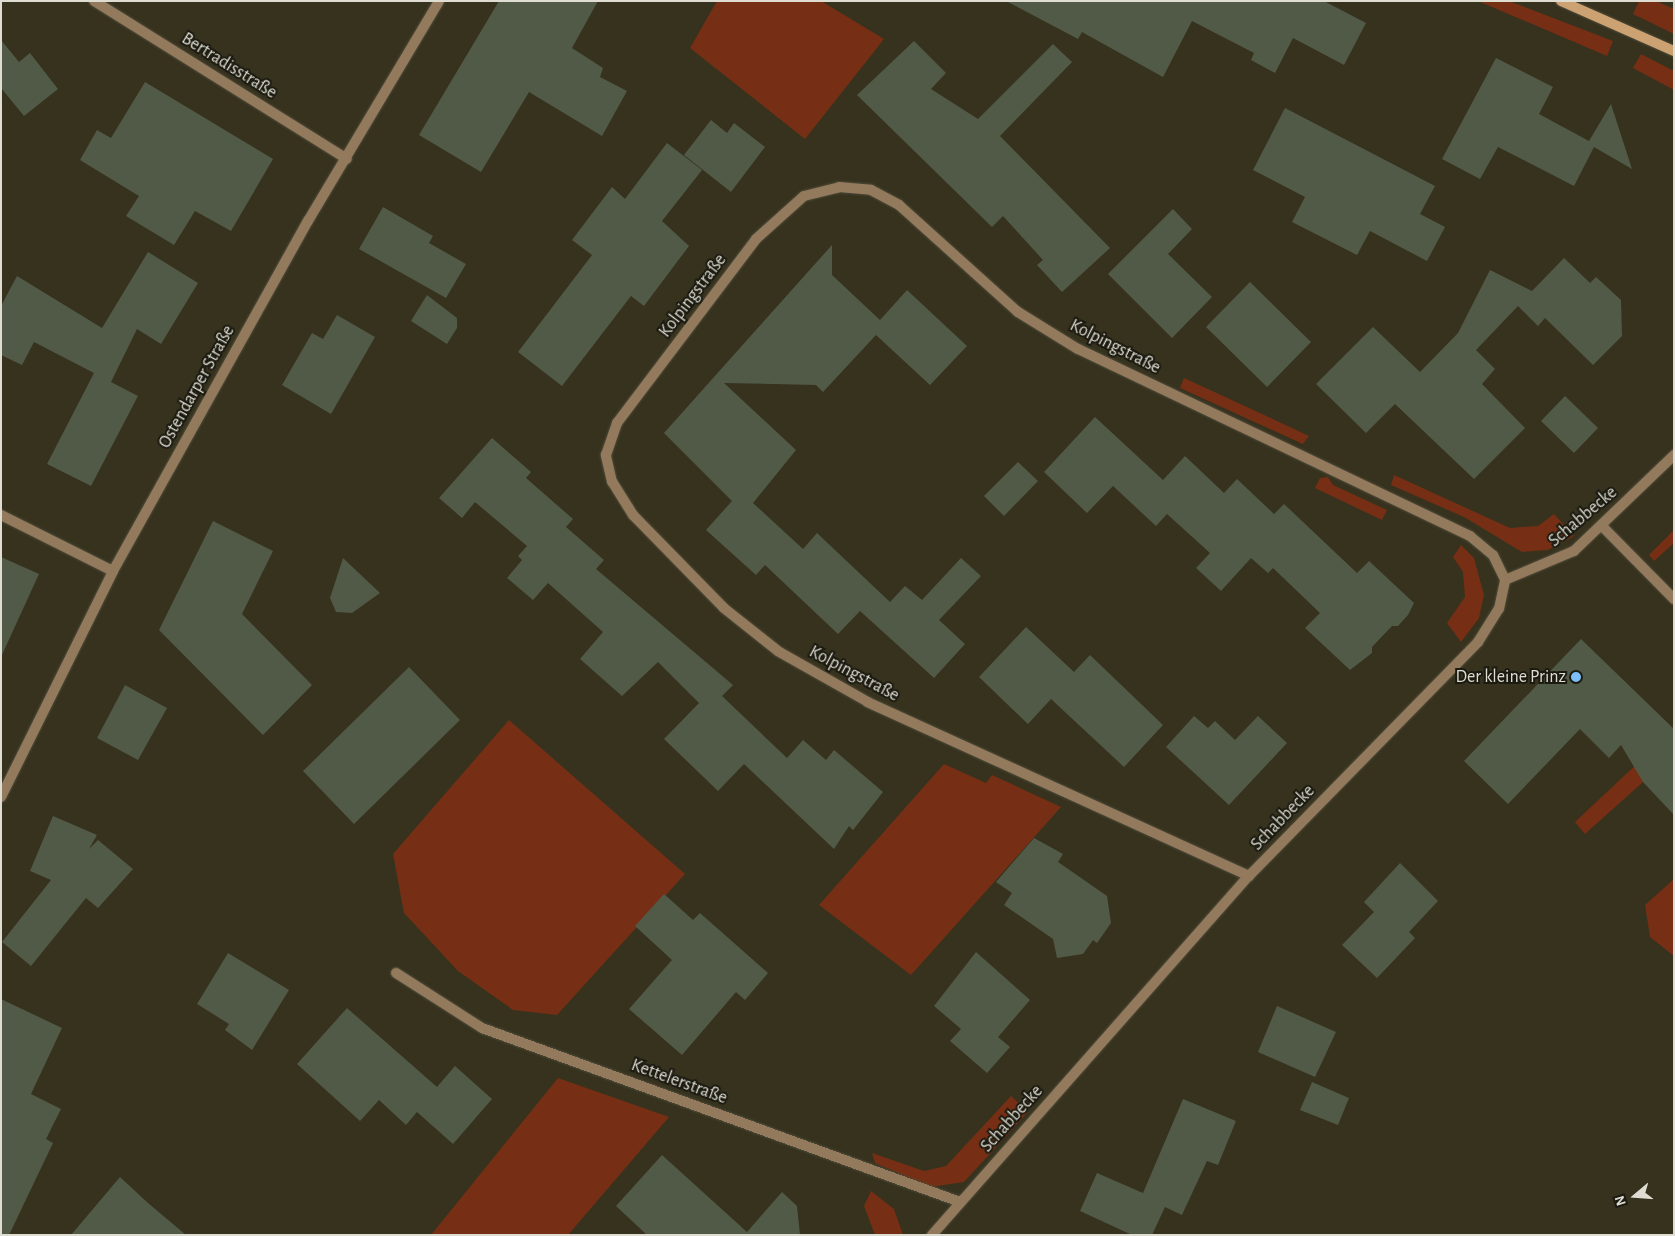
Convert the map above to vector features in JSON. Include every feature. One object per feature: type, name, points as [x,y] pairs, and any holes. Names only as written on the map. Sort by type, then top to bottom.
[{"type":"street","name":"Bertradisstraße","points":[[94,1],[347,159]]},
{"type":"street","name":"Ostendarper Straße","points":[[1,797],[113,571],[286,259],[439,1]]},
{"type":"street","points":[[1561,1],[1674,51]]},
{"type":"street","name":"Kolpingstraße","points":[[1249,876],[868,702],[778,651],[724,608],[633,515],[612,482],[606,455],[616,423],[756,239],[804,196],[838,187],[871,190],[899,205],[1018,312],[1078,349],[1470,536],[1493,555],[1505,580]]},
{"type":"street","name":"Schabbecke","points":[[932,1235],[1249,876],[1478,642],[1499,609],[1505,580],[1558,561],[1602,526],[1674,455]]},
{"type":"street","points":[[1,516],[113,571]]},
{"type":"street","points":[[1602,526],[1674,599]]},
{"type":"street","name":"Kettelerstraße","points":[[396,973],[482,1028],[960,1202]]},
{"type":"shaded area","points":[[717,1],[821,1],[884,39],[805,139],[690,48]]},
{"type":"shaded area","points":[[1478,1],[1509,1],[1613,41],[1607,56]]},
{"type":"shaded area","points":[[1639,1],[1656,1],[1674,9],[1674,34],[1633,14]]},
{"type":"shaded area","points":[[1641,54],[1674,71],[1674,90],[1633,68]]},
{"type":"shaded area","points":[[1184,378],[1309,436],[1303,444],[1180,388]]},
{"type":"shaded area","points":[[1394,475],[1510,528],[1538,526],[1554,514],[1574,536],[1548,550],[1522,552],[1464,517],[1391,485]]},
{"type":"shaded area","points":[[1328,477],[1333,485],[1387,510],[1382,520],[1315,488],[1320,478]]},
{"type":"shaded area","points":[[1674,530],[1674,543],[1654,561],[1649,555]]},
{"type":"shaded area","points":[[1461,545],[1474,558],[1484,595],[1479,618],[1461,642],[1447,623],[1465,597],[1463,572],[1453,557]]},
{"type":"shaded area","points":[[509,720],[685,874],[557,1015],[513,1010],[458,971],[404,913],[393,854]]},
{"type":"shaded area","points":[[1674,729],[1643,782],[1585,834],[1575,822]]},
{"type":"shaded area","points":[[944,764],[986,783],[992,775],[1061,807],[911,975],[819,905]]},
{"type":"shaded area","points":[[1674,879],[1674,956],[1650,937],[1645,905]]},
{"type":"shaded area","points":[[558,1078],[669,1117],[568,1235],[431,1235]]},
{"type":"shaded area","points":[[1011,1096],[1028,1112],[964,1182],[931,1187],[875,1163],[872,1153],[924,1171],[946,1166]]},
{"type":"shaded area","points":[[871,1191],[894,1209],[903,1235],[875,1235],[864,1206]]},
{"type":"building","points":[[499,1],[598,1],[572,48],[603,68],[600,77],[627,91],[602,136],[529,92],[481,172],[419,135]]},
{"type":"building","points":[[1006,1],[1324,1],[1366,23],[1344,65],[1293,38],[1275,73],[1251,60],[1254,53],[1192,21],[1163,77],[1082,32],[1078,39]]},
{"type":"building","points":[[1,40],[19,62],[30,53],[58,89],[24,116],[1,88]]},
{"type":"building","points":[[914,41],[946,73],[931,89],[978,119],[1053,44],[1072,62],[1000,136],[1110,248],[1062,292],[1037,265],[1043,260],[1003,216],[992,227],[857,95]]},
{"type":"building","points":[[1496,58],[1553,87],[1539,114],[1589,141],[1611,104],[1632,169],[1594,147],[1574,186],[1498,147],[1480,179],[1442,159]]},
{"type":"building","points":[[145,82],[273,159],[231,231],[195,211],[174,245],[126,216],[139,196],[80,160],[97,130],[111,138]]},
{"type":"building","points":[[1285,108],[1435,186],[1420,214],[1445,227],[1427,261],[1370,231],[1357,255],[1292,222],[1305,197],[1253,170]]},
{"type":"building","points":[[711,120],[727,133],[734,123],[765,147],[731,192],[684,155]]},
{"type":"building","points":[[667,143],[702,170],[662,221],[689,246],[644,306],[631,296],[562,386],[518,352],[592,255],[572,240],[612,187],[625,199]]},
{"type":"building","points":[[383,207],[433,236],[429,243],[466,264],[446,298],[359,249]]},
{"type":"building","points":[[1173,209],[1192,229],[1168,254],[1212,297],[1172,338],[1108,274]]},
{"type":"building","points":[[832,245],[832,275],[880,320],[907,290],[967,346],[930,385],[876,335],[823,392],[816,385],[724,383],[796,450],[753,503],[803,549],[817,533],[890,602],[905,586],[922,600],[961,558],[981,576],[939,620],[965,644],[934,678],[860,611],[838,634],[765,565],[756,575],[706,530],[732,501],[664,433]]},
{"type":"building","points":[[148,252],[198,283],[161,344],[137,329],[111,382],[138,396],[91,486],[47,464],[94,373],[34,342],[22,365],[1,355],[1,306],[17,276],[102,328]]},
{"type":"building","points":[[1564,258],[1590,283],[1596,277],[1621,300],[1622,336],[1593,365],[1545,318],[1538,326],[1518,306],[1476,350],[1495,369],[1482,384],[1525,428],[1474,479],[1395,404],[1366,433],[1316,384],[1373,327],[1420,372],[1458,333],[1490,270],[1532,291]]},
{"type":"building","points":[[1250,282],[1311,342],[1267,387],[1206,327]]},
{"type":"building","points":[[427,295],[457,318],[457,328],[447,344],[411,321]]},
{"type":"building","points":[[337,315],[375,337],[331,414],[282,385],[312,333],[323,339]]},
{"type":"building","points":[[1565,396],[1598,428],[1574,453],[1541,421]]},
{"type":"building","points":[[1095,417],[1163,480],[1185,456],[1224,493],[1237,479],[1274,514],[1284,504],[1357,573],[1369,561],[1414,603],[1408,615],[1398,626],[1392,626],[1372,647],[1372,653],[1350,670],[1305,628],[1320,613],[1273,568],[1268,573],[1251,558],[1221,591],[1196,568],[1210,553],[1167,514],[1156,526],[1113,486],[1087,513],[1044,472]]},
{"type":"building","points":[[492,438],[531,472],[526,478],[573,519],[566,527],[604,560],[596,569],[733,685],[722,696],[787,758],[803,740],[826,760],[834,750],[883,792],[853,830],[849,826],[834,849],[744,764],[718,791],[664,739],[699,703],[658,662],[622,696],[580,659],[603,632],[548,583],[533,600],[507,578],[522,560],[518,556],[527,546],[475,502],[462,518],[439,498]]},
{"type":"building","points":[[1018,462],[1038,481],[1004,516],[984,496]]},
{"type":"building","points":[[213,521],[273,551],[242,614],[312,685],[263,735],[159,630]]},
{"type":"building","points":[[1,557],[39,574],[1,657]]},
{"type":"building","points":[[343,558],[380,593],[352,613],[336,612],[330,598]]},
{"type":"building","points":[[1026,627],[1074,672],[1090,655],[1163,725],[1124,767],[1051,699],[1028,724],[979,677]]},
{"type":"building","points":[[1581,639],[1674,729],[1674,815],[1643,782],[1621,745],[1609,758],[1580,729],[1508,804],[1464,761]]},
{"type":"building","points":[[409,667],[460,720],[354,824],[303,771]]},
{"type":"building","points":[[125,685],[167,708],[138,760],[97,738]]},
{"type":"building","points":[[1194,716],[1208,728],[1215,721],[1235,740],[1258,716],[1287,743],[1229,805],[1166,747]]},
{"type":"building","points":[[53,816],[97,835],[89,849],[98,840],[133,869],[98,908],[86,898],[31,966],[2,942],[51,880],[30,871]]},
{"type":"building","points":[[1034,838],[1063,854],[1058,862],[1107,896],[1111,923],[1097,943],[1093,940],[1083,954],[1057,958],[1053,939],[1004,905],[1012,893],[996,882]]},
{"type":"building","points":[[1400,863],[1438,901],[1409,932],[1415,938],[1377,978],[1342,945],[1374,912],[1364,902]]},
{"type":"building","points":[[664,894],[693,920],[700,913],[768,973],[745,1000],[736,992],[682,1055],[629,1009],[672,960],[635,926]]},
{"type":"building","points":[[976,952],[1030,1000],[998,1037],[1010,1047],[987,1073],[950,1041],[961,1029],[934,1006]]},
{"type":"building","points":[[228,953],[289,990],[252,1050],[225,1030],[229,1024],[197,1004]]},
{"type":"building","points":[[1,999],[62,1028],[31,1094],[61,1109],[46,1139],[53,1143],[9,1235],[1,1235]]},
{"type":"building","points":[[1277,1006],[1336,1032],[1315,1077],[1258,1052]]},
{"type":"building","points":[[347,1008],[437,1087],[455,1066],[492,1099],[453,1144],[417,1112],[406,1125],[379,1100],[360,1121],[297,1064]]},
{"type":"building","points":[[1312,1082],[1349,1098],[1338,1125],[1300,1110]]},
{"type":"building","points":[[1183,1099],[1236,1121],[1218,1165],[1207,1161],[1182,1215],[1165,1207],[1152,1235],[1132,1235],[1080,1211],[1097,1173],[1143,1193]]},
{"type":"building","points":[[662,1155],[747,1232],[782,1192],[797,1206],[800,1235],[647,1235],[616,1206]]},
{"type":"building","points":[[120,1177],[148,1203],[186,1235],[71,1235]]},
{"type":"place","name":"Der kleine Prinz","points":[[1576,677]]}]
